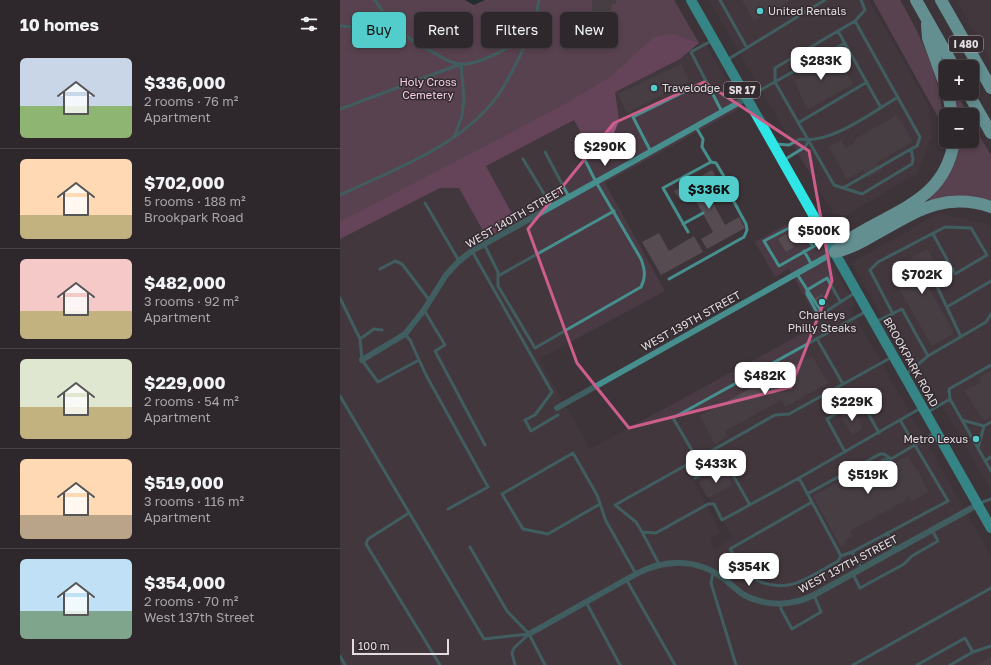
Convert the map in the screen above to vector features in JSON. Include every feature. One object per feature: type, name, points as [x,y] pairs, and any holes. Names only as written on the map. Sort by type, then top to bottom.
[{"type":"highway","name":"I 480","points":[[916,0],[950,60]]},
{"type":"highway","name":"I 480","points":[[941,0],[991,88]]},
{"type":"highway","points":[[928,21],[926,30],[939,69]]},
{"type":"highway","points":[[972,100],[991,133]]},
{"type":"highway","points":[[835,252],[844,241],[911,204],[933,189],[947,168],[952,148]]},
{"type":"highway","points":[[835,252],[849,249],[910,215],[934,204],[959,200],[991,207]]},
{"type":"main road","name":"BROOKPARK ROAD","points":[[692,0],[713,40],[875,322],[936,432],[979,504],[991,528]]},
{"type":"street","name":"WEST 140TH STREET","points":[[362,360],[405,334],[424,310],[446,275],[459,261],[472,251],[747,98]]},
{"type":"street","name":"WEST 139TH STREET","points":[[557,408],[835,252]]},
{"type":"street","name":"WEST 137TH STREET","points":[[529,634],[626,579],[659,564],[679,562],[695,565],[713,572],[743,594],[753,599],[781,604],[796,603],[853,574],[979,504]]},
{"type":"lane","points":[[375,0],[385,12]]},
{"type":"lane","points":[[536,12],[539,0]]},
{"type":"lane","points":[[720,0],[747,48]]},
{"type":"lane","points":[[726,61],[825,0]]},
{"type":"lane","points":[[861,0],[865,10],[855,21],[775,68],[775,82],[834,185],[862,194],[912,164],[913,155],[911,149]]},
{"type":"lane","points":[[843,188],[917,146],[920,137],[855,21]]},
{"type":"lane","points":[[340,26],[352,27]]},
{"type":"lane","points":[[838,31],[881,108]]},
{"type":"lane","points":[[406,37],[444,58],[461,64]]},
{"type":"lane","points":[[713,40],[691,52],[722,112]]},
{"type":"lane","points":[[812,62],[845,43]]},
{"type":"lane","points":[[340,109],[461,64],[484,59],[507,48]]},
{"type":"lane","points":[[340,195],[424,155],[454,137],[474,122],[498,95],[524,48]]},
{"type":"lane","points":[[454,137],[462,116],[464,98],[461,64]]},
{"type":"lane","points":[[747,98],[796,70]]},
{"type":"lane","points":[[650,152],[634,118],[706,80]]},
{"type":"lane","points":[[798,123],[866,82]]},
{"type":"lane","points":[[773,144],[784,146],[800,139],[808,140],[834,134],[898,97]]},
{"type":"lane","points":[[669,279],[744,237],[747,230],[746,224],[727,189],[728,183],[716,163],[711,162],[702,147],[703,139],[696,126]]},
{"type":"lane","points":[[782,161],[805,147],[808,140]]},
{"type":"lane","points":[[484,244],[498,276],[498,286],[535,348],[641,287],[645,280],[645,270],[641,259],[596,182],[579,148]]},
{"type":"lane","points":[[545,152],[569,197]]},
{"type":"lane","points":[[524,158],[552,207]]},
{"type":"lane","points":[[688,232],[663,188],[711,162]]},
{"type":"lane","points":[[425,203],[459,261]]},
{"type":"lane","points":[[498,276],[614,211]]},
{"type":"lane","points":[[683,224],[703,213]]},
{"type":"lane","points":[[814,217],[764,241],[779,266],[827,239]]},
{"type":"lane","points":[[800,225],[813,247]]},
{"type":"lane","points":[[893,314],[870,270],[878,262],[945,227],[971,228],[989,255],[955,274],[933,234]]},
{"type":"lane","points":[[472,251],[552,392],[535,415],[525,420],[531,431],[558,415]]},
{"type":"lane","points":[[804,251],[812,265]]},
{"type":"lane","points":[[380,269],[395,261],[402,264],[430,301]]},
{"type":"lane","points":[[952,269],[934,280],[961,337]]},
{"type":"lane","points":[[798,274],[807,290],[807,294],[820,316],[838,305],[840,301],[857,291]]},
{"type":"lane","points":[[807,290],[827,278],[840,301]]},
{"type":"lane","points":[[947,307],[991,281]]},
{"type":"lane","points":[[340,298],[360,339],[362,360],[378,382],[419,360]]},
{"type":"lane","points":[[424,310],[445,345],[435,351],[485,445]]},
{"type":"lane","points":[[697,460],[674,418],[868,310]]},
{"type":"lane","points":[[875,322],[902,310],[928,356]]},
{"type":"lane","points":[[904,375],[928,356],[986,322],[991,314]]},
{"type":"lane","points":[[360,339],[374,329],[382,330]]},
{"type":"lane","points":[[405,334],[410,340],[419,360],[488,488],[448,509]]},
{"type":"lane","points":[[817,339],[843,384]]},
{"type":"lane","points":[[659,564],[636,522],[616,505],[775,415],[789,414],[894,356]]},
{"type":"lane","points":[[991,365],[950,389],[950,399],[991,471]]},
{"type":"lane","points":[[340,396],[484,639],[529,634]]},
{"type":"lane","points":[[642,532],[656,533],[708,504],[714,504],[722,520],[900,420],[950,399]]},
{"type":"lane","points":[[845,452],[827,419],[855,402],[863,404],[879,433]]},
{"type":"lane","points":[[812,502],[730,549],[746,573],[756,580],[774,587],[790,585],[802,581],[838,561],[841,556],[852,552],[948,501],[916,445],[912,443],[900,420]]},
{"type":"lane","points":[[962,420],[984,426]]},
{"type":"lane","points":[[978,448],[984,426],[991,422]]},
{"type":"lane","points":[[886,464],[891,459],[936,432]]},
{"type":"lane","points":[[600,504],[548,534],[523,529],[502,494],[573,454],[597,495],[606,521],[636,574]]},
{"type":"lane","points":[[807,494],[880,454],[884,454],[891,459]]},
{"type":"lane","points":[[985,461],[991,457]]},
{"type":"lane","points":[[883,460],[891,459]]},
{"type":"lane","points":[[695,478],[725,461],[750,505]]},
{"type":"lane","points":[[799,478],[841,556]]},
{"type":"lane","points":[[979,504],[991,498]]},
{"type":"lane","points":[[409,513],[368,538],[366,544],[440,665]]},
{"type":"lane","points":[[853,574],[860,588],[904,564],[912,556],[938,541],[932,530]]},
{"type":"lane","points":[[887,534],[896,550]]},
{"type":"lane","points":[[470,547],[507,611],[529,634],[546,665]]},
{"type":"lane","points":[[852,552],[862,569]]},
{"type":"lane","points":[[713,572],[711,583],[736,665]]},
{"type":"lane","points":[[626,579],[675,665]]},
{"type":"lane","points":[[853,665],[991,588]]},
{"type":"lane","points":[[781,604],[781,609],[792,628],[821,612],[814,595]]},
{"type":"lane","points":[[586,602],[620,665]]},
{"type":"lane","points":[[515,665],[512,653],[514,648],[529,634]]},
{"type":"lane","points":[[917,665],[923,664],[965,638],[973,652]]},
{"type":"lane","points":[[950,665],[973,652],[991,646]]},
{"type":"lane","points":[[340,656],[345,665]]},
{"type":"highlighted area","points":[[704,82],[809,151],[832,281],[791,387],[629,428],[577,363],[528,229],[614,123]]},
{"type":"shaded area","points":[[465,0],[485,0],[474,5]]},
{"type":"shaded area","points":[[709,0],[869,0],[929,107],[931,137],[918,173],[847,215],[834,215]]},
{"type":"shaded area","points":[[956,0],[991,0],[991,61]]},
{"type":"shaded area","points":[[672,34],[699,43],[680,59],[615,92],[619,120],[610,144],[593,154],[574,120],[486,166],[516,221],[487,238],[459,188],[440,188],[340,239],[340,222],[558,108],[609,78],[654,37]]},
{"type":"shaded area","points":[[704,41],[742,107],[605,183],[665,291],[539,359],[590,449],[820,324],[789,269],[775,277],[755,242],[804,214],[855,305],[850,308],[991,556],[991,665],[340,665],[340,239],[440,188],[459,188],[487,238],[516,221],[486,166],[574,120],[593,154],[610,144],[614,92],[680,59]],"holes":[[[694,473],[733,537],[715,549],[710,540],[720,532],[691,475]]]},
{"type":"shaded area","points":[[939,213],[986,224],[991,228],[991,491],[932,387],[923,391],[852,263]]},
{"type":"green space","name":"Holy Cross Cemetery","points":[[340,0],[674,0],[699,43],[340,236]]},
{"type":"green space","points":[[873,0],[900,0],[930,60],[942,108],[939,108],[939,119]]},
{"type":"green space","points":[[953,100],[960,100],[965,108],[954,108]]},
{"type":"green space","points":[[979,136],[991,155],[991,203],[931,201],[928,198],[953,148],[979,148]]},
{"type":"building","points":[[592,0],[616,0],[616,4],[612,4],[611,12],[592,12]]},
{"type":"building","name":"United Rentals","points":[[742,0],[791,0],[754,21]]},
{"type":"building","points":[[809,57],[816,69],[837,57],[853,84],[807,110],[795,81],[801,78],[794,66]]},
{"type":"building","name":"Travelodge","points":[[681,64],[689,81],[627,113],[618,94]]},
{"type":"building","points":[[897,115],[913,142],[877,162],[882,170],[868,178],[863,170],[847,179],[829,147],[841,140],[846,148],[855,143],[854,140]]},
{"type":"building","points":[[712,170],[718,180],[705,188],[725,225],[739,217],[745,228],[707,249],[701,239],[713,232],[692,194],[680,201],[674,191]]},
{"type":"building","points":[[659,233],[669,251],[694,236],[703,252],[661,275],[642,242]]},
{"type":"building","points":[[786,234],[794,247],[786,252],[778,239]]},
{"type":"building","points":[[927,249],[940,271],[924,280],[954,333],[932,346],[889,271]]},
{"type":"building","name":"Charleys Philly Steaks","points":[[822,294],[829,306],[822,310],[815,298]]},
{"type":"building","points":[[812,356],[828,383],[785,407],[781,400],[725,431],[728,436],[715,444],[700,416],[764,381],[761,375],[782,363],[786,370]]},
{"type":"building","points":[[991,371],[991,417],[984,421],[965,391],[982,382],[979,377]]},
{"type":"building","points":[[851,409],[859,420],[862,429],[852,435],[841,414]]},
{"type":"building","points":[[908,456],[918,471],[928,492],[912,501],[908,496],[905,498],[906,500],[850,531],[852,536],[844,541],[846,544],[841,547],[813,496],[882,458],[889,470],[894,468],[892,465]]},
{"type":"building","points":[[720,471],[722,475],[727,473],[733,485],[708,498],[699,483]]},
{"type":"building","points":[[991,657],[991,665],[977,665]]},
{"type":"place","name":"United Rentals","points":[[760,11]]},
{"type":"place","name":"Travelodge","points":[[654,88]]},
{"type":"place","name":"Charleys Philly Steaks","points":[[822,302]]},
{"type":"place","name":"Metro Lexus","points":[[976,439]]}]
